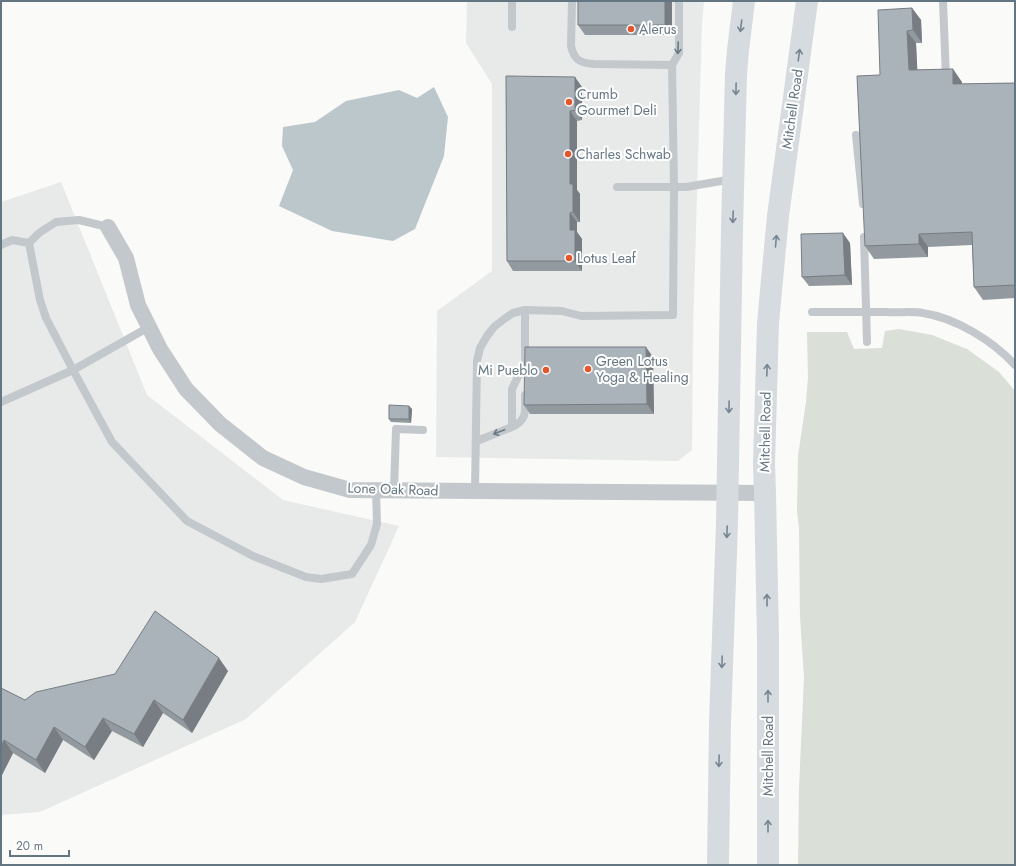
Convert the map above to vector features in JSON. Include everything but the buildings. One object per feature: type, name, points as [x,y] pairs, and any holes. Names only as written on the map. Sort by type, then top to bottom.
[{"type":"main road","points":[[718,865],[720,722],[727,493],[736,74],[744,1]]},
{"type":"main road","name":"Mitchell Road","points":[[768,865],[768,647],[764,464],[768,322],[778,216],[807,1]]},
{"type":"street","name":"Lone Oak Road","points":[[108,227],[126,258],[138,305],[149,328],[160,349],[186,389],[220,424],[263,458],[304,476],[350,490],[376,491],[765,493]]},
{"type":"lane","points":[[512,1],[512,27]]},
{"type":"lane","points":[[572,1],[571,46],[575,58],[586,64],[672,65]]},
{"type":"lane","points":[[475,491],[477,441],[477,361],[480,348],[494,327],[514,313],[525,310],[562,311],[581,316],[673,315],[674,187],[672,65],[679,53],[679,1]]},
{"type":"lane","points":[[943,1],[946,82]]},
{"type":"lane","points":[[856,135],[864,214]]},
{"type":"lane","points":[[617,187],[692,186],[734,178]]},
{"type":"lane","points":[[29,243],[39,233],[56,222],[79,220],[108,227]]},
{"type":"lane","points":[[864,229],[867,342]]},
{"type":"lane","points":[[1,245],[12,240],[29,243]]},
{"type":"lane","points":[[29,243],[40,300],[46,318],[72,370],[112,442],[187,521],[253,556],[306,577],[320,579],[352,574],[371,546],[377,524],[376,491]]},
{"type":"lane","points":[[477,441],[517,425],[525,415],[525,310]]},
{"type":"lane","points":[[812,312],[922,313],[950,320],[992,344],[1015,365]]},
{"type":"lane","points":[[1,402],[72,370],[149,328]]},
{"type":"lane","points":[[512,427],[512,389],[525,362]]},
{"type":"lane","points":[[394,491],[396,429],[423,430]]},
{"type":"shaded area","points":[[467,1],[704,1],[702,25],[693,332],[692,450],[678,461],[436,457],[437,311],[492,271],[492,84],[466,43]]},
{"type":"shaded area","points":[[434,87],[448,117],[444,156],[415,229],[393,241],[332,231],[279,206],[293,170],[282,146],[283,127],[315,122],[346,101],[399,90],[417,98]]},
{"type":"shaded area","points":[[61,182],[147,395],[283,500],[399,526],[355,622],[246,719],[40,812],[1,815],[1,202]]},
{"type":"shaded area","points":[[899,329],[932,335],[967,349],[999,372],[1015,391],[1015,865],[798,865],[799,788],[804,677],[800,617],[799,528],[797,511],[798,456],[808,378],[807,332],[847,332],[854,349],[882,348],[885,331]]},
{"type":"place","name":"Alerus","points":[[631,29]]},
{"type":"place","name":"Crumb Gourmet Deli","points":[[569,102]]},
{"type":"place","name":"Charles Schwab","points":[[568,154]]},
{"type":"place","name":"Lotus Leaf","points":[[569,258]]},
{"type":"place","name":"Green Lotus Yoga & Healing","points":[[588,369]]},
{"type":"place","name":"Mi Pueblo","points":[[546,370]]}]
